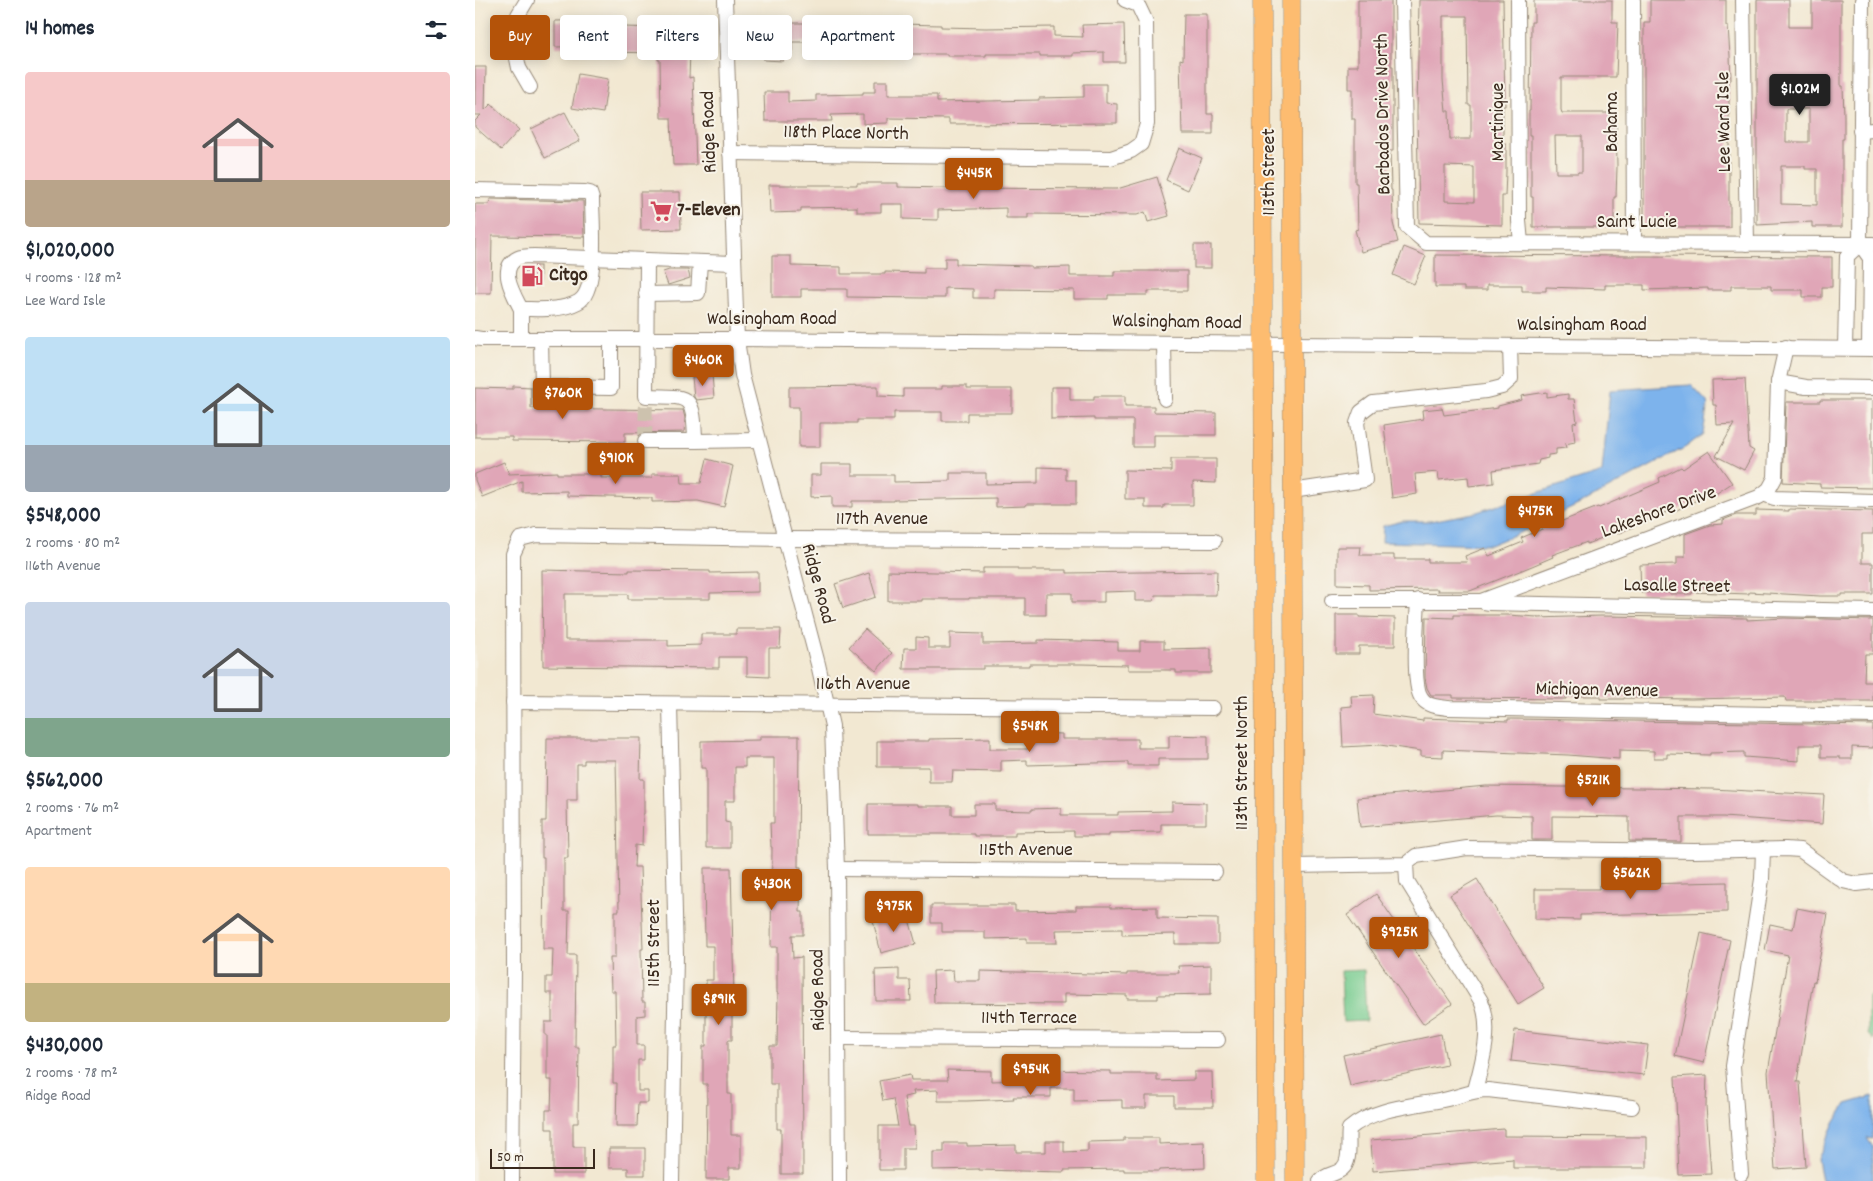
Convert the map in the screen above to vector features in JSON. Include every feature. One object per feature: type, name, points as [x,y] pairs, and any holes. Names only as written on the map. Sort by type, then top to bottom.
[{"type":"main road","name":"113th Street","points":[[1262,0],[1264,344]]},
{"type":"main road","name":"113th Street","points":[[1291,0],[1291,344]]},
{"type":"main road","name":"113th Street North","points":[[1264,344],[1266,1181]]},
{"type":"main road","points":[[1291,344],[1295,1181]]},
{"type":"street","points":[[527,0],[518,14],[515,49],[519,68],[530,87]]},
{"type":"street","name":"Ridge Road","points":[[725,0],[737,339],[742,375],[832,726],[837,869],[839,1181]]},
{"type":"street","name":"118th Place North","points":[[731,153],[1111,158],[1131,152],[1141,144],[1147,124],[1146,22],[1138,5],[1125,0]]},
{"type":"street","name":"Barbados Drive North","points":[[1402,0],[1407,227]]},
{"type":"street","name":"Martinique","points":[[1518,0],[1519,212],[1521,243]]},
{"type":"street","name":"Bahama","points":[[1633,0],[1634,244]]},
{"type":"street","name":"Lee Ward Isle","points":[[1743,0],[1747,244]]},
{"type":"street","points":[[1862,0],[1867,18],[1866,244],[1870,258],[1871,348]]},
{"type":"street","points":[[475,190],[585,192],[590,193],[592,198],[592,258],[588,291],[580,301],[569,306],[521,309]]},
{"type":"street","name":"Saint Lucie","points":[[1407,227],[1426,242],[1866,244]]},
{"type":"street","points":[[1845,348],[1847,256],[1866,244]]},
{"type":"street","points":[[521,339],[521,309],[511,288],[508,276],[510,266],[518,258],[534,256],[734,263]]},
{"type":"street","points":[[647,260],[646,396],[683,397],[689,402],[694,413],[695,441]]},
{"type":"street","points":[[646,294],[698,293],[700,262]]},
{"type":"street","name":"Walsingham Road","points":[[477,339],[737,339],[1871,348]]},
{"type":"street","points":[[541,339],[542,387],[571,388],[611,388],[611,339]]},
{"type":"street","points":[[1164,343],[1165,399]]},
{"type":"street","points":[[1292,491],[1365,480],[1357,422],[1361,412],[1373,403],[1486,391],[1502,387],[1511,379],[1510,346]]},
{"type":"street","points":[[1763,494],[1769,489],[1775,478],[1778,382],[1786,347]]},
{"type":"street","points":[[1778,382],[1806,387],[1873,388]]},
{"type":"street","points":[[645,441],[758,440]]},
{"type":"street","points":[[1763,494],[1774,498],[1873,501]]},
{"type":"street","name":"Lakeshore Drive","points":[[1332,601],[1481,601],[1763,494]]},
{"type":"street","name":"117th Avenue","points":[[513,702],[513,554],[520,539],[536,536],[1214,541]]},
{"type":"street","name":"Michigan Avenue","points":[[1418,600],[1417,671],[1419,690],[1421,697],[1427,703],[1435,706],[1449,708],[1873,716]]},
{"type":"street","name":"Lasalle Street","points":[[1481,601],[1490,603],[1873,610]]},
{"type":"street","points":[[512,1181],[514,970],[513,702]]},
{"type":"street","name":"116th Avenue","points":[[513,702],[670,705],[1213,708]]},
{"type":"street","name":"115th Street","points":[[670,705],[676,955],[672,1181]]},
{"type":"street","points":[[1294,866],[1407,864],[1416,856],[1467,848],[1800,850],[1843,881],[1856,884],[1873,882]]},
{"type":"street","points":[[1741,1174],[1733,1066],[1762,879],[1763,849]]},
{"type":"street","points":[[1407,864],[1407,881],[1481,1001],[1487,1014],[1482,1063],[1475,1090]]},
{"type":"street","name":"115th Avenue","points":[[837,869],[1215,872]]},
{"type":"street","name":"114th Terrace","points":[[839,1038],[1218,1040]]},
{"type":"street","points":[[1320,1181],[1326,1175],[1342,1169],[1348,1160],[1349,1129],[1358,1121],[1414,1105],[1445,1100],[1475,1090],[1632,1107]]},
{"type":"green space","points":[[1364,970],[1366,1021],[1343,1022],[1341,971]]},
{"type":"green space","points":[[1873,994],[1873,1040],[1868,1033],[1868,996]]},
{"type":"water","points":[[1691,385],[1708,403],[1703,434],[1686,447],[1580,504],[1490,545],[1382,542],[1383,526],[1403,521],[1430,521],[1474,513],[1602,472],[1610,390]]},
{"type":"water","points":[[1873,1096],[1873,1139],[1867,1138],[1873,1147],[1873,1181],[1822,1181],[1818,1159],[1833,1125],[1846,1104]]},
{"type":"building","points":[[1358,0],[1391,0],[1393,151],[1390,151],[1391,190],[1393,223],[1398,242],[1361,252],[1355,230],[1358,229],[1357,183],[1355,183],[1355,119],[1352,119],[1352,89],[1348,89],[1348,66],[1358,66]]},
{"type":"building","points":[[1419,0],[1503,0],[1505,106],[1503,106],[1503,144],[1506,144],[1506,172],[1505,196],[1502,196],[1502,225],[1419,223],[1417,112]],"holes":[[[1443,16],[1467,16],[1468,105],[1471,105],[1471,139],[1450,139],[1449,111],[1446,111],[1443,80]],[[1445,166],[1474,167],[1474,202],[1445,201]]]},
{"type":"building","points":[[1534,0],[1612,0],[1612,22],[1618,22],[1616,77],[1561,77],[1561,110],[1562,113],[1616,113],[1617,167],[1614,227],[1533,227],[1529,111],[1531,22],[1534,22]],"holes":[[[1555,136],[1582,136],[1582,172],[1556,173]]]},
{"type":"building","points":[[1650,0],[1726,0],[1726,26],[1728,26],[1731,80],[1729,80],[1730,227],[1644,227],[1644,22],[1650,22]]},
{"type":"building","points":[[1757,0],[1789,0],[1789,27],[1812,27],[1812,0],[1841,0],[1841,86],[1843,86],[1844,116],[1844,139],[1842,139],[1842,227],[1812,227],[1812,222],[1757,225]],"holes":[[[1786,109],[1809,109],[1809,142],[1786,142]],[[1781,166],[1805,166],[1805,169],[1817,169],[1817,205],[1781,204]]]},
{"type":"building","points":[[1184,14],[1207,14],[1207,114],[1213,114],[1213,134],[1182,134],[1180,59],[1183,60]]},
{"type":"building","points":[[555,21],[560,21],[560,47],[555,47]]},
{"type":"building","points":[[792,23],[802,23],[802,42],[792,42]]},
{"type":"building","points":[[913,24],[986,28],[1054,27],[1054,36],[1083,37],[1082,25],[1124,24],[1125,62],[1104,62],[1104,52],[1073,53],[1073,56],[986,54],[986,56],[947,56],[947,54],[913,54]]},
{"type":"building","points":[[627,27],[637,27],[637,53],[627,52]]},
{"type":"building","points":[[660,60],[690,60],[689,78],[693,77],[696,165],[673,165],[671,118],[661,118]]},
{"type":"building","points":[[475,67],[486,67],[485,110],[491,104],[519,130],[501,150],[475,127],[475,121],[481,115],[475,115]]},
{"type":"building","points":[[578,74],[608,79],[603,113],[572,108]]},
{"type":"building","points":[[875,81],[888,81],[888,95],[937,95],[937,102],[1084,97],[1084,84],[1106,84],[1106,103],[1117,104],[1117,123],[949,124],[949,119],[888,118],[888,123],[863,124],[863,114],[831,115],[832,121],[765,121],[764,92],[788,92],[788,102],[816,101],[816,95],[875,92]]},
{"type":"building","points":[[565,112],[580,141],[545,158],[531,129]]},
{"type":"building","points":[[1179,148],[1202,158],[1188,190],[1166,180]]},
{"type":"building","points":[[1157,177],[1169,216],[1148,222],[1145,212],[1137,215],[1028,214],[1028,218],[1006,218],[1006,208],[938,210],[938,220],[903,219],[903,204],[881,204],[881,212],[857,212],[857,207],[801,208],[801,212],[770,213],[769,185],[898,183],[898,187],[1117,189]]},
{"type":"building","name":"7-Eleven","points":[[640,192],[680,192],[681,229],[641,230]]},
{"type":"building","points":[[490,199],[583,201],[584,237],[492,236],[491,293],[475,293],[475,204],[489,204]]},
{"type":"building","points":[[1194,245],[1211,245],[1211,268],[1194,268]]},
{"type":"building","points":[[1404,247],[1426,256],[1414,284],[1393,275]]},
{"type":"building","points":[[1435,255],[1832,257],[1832,287],[1822,287],[1822,297],[1803,297],[1803,290],[1771,290],[1771,286],[1731,286],[1731,290],[1708,290],[1708,288],[1644,290],[1644,285],[1605,285],[1605,289],[1546,287],[1546,291],[1522,291],[1522,285],[1487,285],[1487,290],[1464,290],[1464,287],[1435,287]]},
{"type":"building","points":[[772,256],[791,256],[791,266],[841,267],[841,274],[924,273],[924,268],[945,268],[945,258],[956,258],[956,264],[1031,266],[1031,268],[1070,267],[1070,276],[1114,276],[1114,271],[1187,271],[1187,291],[1148,291],[1148,295],[1108,295],[1108,299],[1074,299],[1074,290],[994,289],[994,298],[973,298],[973,289],[945,288],[945,298],[923,298],[847,297],[847,289],[801,289],[801,297],[772,297]]},
{"type":"building","name":"Citgo","points":[[524,266],[540,266],[540,286],[524,286]]},
{"type":"building","name":"7-Eleven","points":[[669,270],[688,270],[690,278],[668,285],[663,272]]},
{"type":"building","points":[[712,375],[714,398],[696,400],[692,377]]},
{"type":"building","points":[[1745,379],[1749,448],[1754,451],[1744,470],[1716,456],[1734,424],[1717,425],[1716,405],[1713,405],[1712,380]]},
{"type":"building","points":[[513,386],[531,387],[531,408],[683,410],[685,418],[684,432],[625,433],[625,442],[512,441],[512,437],[475,437],[475,388],[513,389]]},
{"type":"building","points":[[878,386],[878,396],[903,397],[903,389],[942,389],[942,386],[967,386],[967,389],[1012,389],[1012,413],[967,413],[967,421],[942,421],[942,412],[894,412],[894,420],[820,423],[820,447],[799,447],[799,407],[789,407],[789,387]]},
{"type":"building","points":[[1051,387],[1070,387],[1070,400],[1094,400],[1094,396],[1125,396],[1125,406],[1154,406],[1154,412],[1216,413],[1216,435],[1154,435],[1154,447],[1133,447],[1133,420],[1094,420],[1094,418],[1051,419]]},
{"type":"building","points":[[1547,392],[1547,397],[1568,394],[1568,399],[1574,399],[1577,422],[1573,423],[1575,442],[1565,444],[1566,448],[1556,449],[1556,454],[1548,455],[1548,458],[1539,460],[1538,464],[1493,470],[1494,483],[1469,486],[1468,477],[1439,480],[1438,472],[1415,474],[1417,494],[1392,498],[1384,425],[1423,419],[1422,410],[1442,408],[1444,415],[1498,408],[1498,406],[1522,400],[1521,396]]},
{"type":"building","points":[[1820,400],[1872,400],[1872,488],[1820,487],[1820,484],[1783,482],[1786,402],[1820,402]]},
{"type":"building","points":[[1709,451],[1732,483],[1711,497],[1709,494],[1675,511],[1674,509],[1617,534],[1616,532],[1552,555],[1553,557],[1470,591],[1437,591],[1438,589],[1369,590],[1369,585],[1337,584],[1337,547],[1361,547],[1360,555],[1394,555],[1394,559],[1428,559],[1428,562],[1467,562],[1465,556],[1485,548],[1489,556],[1523,542],[1521,538],[1660,482],[1659,478],[1681,467],[1683,469]]},
{"type":"building","points":[[707,459],[733,466],[724,507],[698,501],[652,502],[652,498],[567,496],[567,491],[522,492],[522,481],[482,497],[475,480],[475,474],[504,462],[509,474],[557,472],[557,474],[601,474],[601,478],[652,478],[652,474],[681,474],[682,483],[701,483]]},
{"type":"building","points":[[1171,459],[1216,459],[1216,483],[1193,482],[1193,505],[1164,505],[1164,508],[1145,508],[1145,499],[1125,499],[1125,470],[1171,471]]},
{"type":"building","points":[[821,464],[852,464],[852,475],[894,475],[894,482],[950,481],[950,473],[986,473],[986,484],[1038,483],[1038,467],[1066,468],[1066,480],[1076,480],[1076,504],[1026,504],[1026,506],[996,507],[996,498],[852,501],[852,507],[832,507],[832,496],[811,497],[811,475],[821,475]]},
{"type":"building","points":[[1789,509],[1873,511],[1873,534],[1862,534],[1862,563],[1873,563],[1873,594],[1820,596],[1749,592],[1749,594],[1641,593],[1640,565],[1677,564],[1677,557],[1685,557],[1685,534],[1710,525],[1723,524],[1723,520],[1736,515],[1756,515],[1756,510],[1789,511]]},
{"type":"building","points":[[983,568],[1067,570],[1067,573],[1217,571],[1216,595],[1155,595],[1154,601],[1135,601],[1135,591],[1104,592],[1104,602],[1072,602],[1072,593],[1046,593],[1046,615],[1025,615],[1025,598],[888,601],[888,571],[983,573]]},
{"type":"building","points":[[542,570],[758,572],[758,592],[710,593],[710,599],[628,599],[628,594],[565,594],[565,640],[668,640],[668,646],[701,645],[701,634],[736,634],[736,629],[781,629],[780,648],[769,648],[769,677],[747,676],[747,657],[719,657],[719,668],[543,666]]},
{"type":"building","points":[[869,573],[876,597],[843,608],[835,584]]},
{"type":"building","points":[[1336,615],[1395,618],[1395,646],[1359,646],[1359,654],[1336,654]]},
{"type":"building","points":[[1454,615],[1508,615],[1537,618],[1601,616],[1747,618],[1747,620],[1784,618],[1873,620],[1873,654],[1865,654],[1864,682],[1873,682],[1873,701],[1786,701],[1785,697],[1601,699],[1601,696],[1566,696],[1566,699],[1453,698],[1453,695],[1431,695],[1425,678],[1426,617],[1454,618]]},
{"type":"building","points":[[865,629],[892,653],[876,671],[849,647]]},
{"type":"building","points":[[950,633],[983,634],[983,644],[1038,643],[1038,640],[1118,642],[1118,651],[1140,651],[1140,641],[1164,641],[1164,649],[1211,648],[1211,673],[1176,673],[1176,670],[1128,670],[1128,665],[1081,664],[983,666],[983,669],[903,669],[904,648],[916,648],[916,637],[928,638],[928,648],[950,648]]},
{"type":"building","points":[[1374,695],[1373,714],[1423,721],[1423,718],[1508,721],[1508,719],[1514,719],[1873,725],[1873,748],[1852,747],[1852,759],[1840,759],[1840,757],[1821,757],[1821,745],[1799,745],[1799,761],[1744,757],[1744,752],[1710,753],[1710,755],[1667,754],[1667,758],[1654,758],[1654,751],[1619,750],[1619,759],[1443,750],[1443,757],[1421,756],[1421,751],[1380,745],[1343,747],[1341,707],[1352,706],[1351,696]]},
{"type":"building","points":[[1028,733],[1062,734],[1062,739],[1138,739],[1138,748],[1169,748],[1169,735],[1208,736],[1208,759],[1158,759],[1158,766],[1128,766],[1128,762],[1027,765],[1027,760],[1001,761],[1001,772],[953,771],[952,782],[929,782],[929,767],[877,767],[877,741],[990,738],[990,749],[1028,749]]},
{"type":"building","points":[[760,736],[799,736],[798,867],[801,867],[800,912],[803,912],[803,935],[792,935],[793,958],[802,957],[803,1174],[781,1174],[781,1129],[777,1129],[777,1084],[770,1084],[770,1046],[777,1046],[778,993],[777,947],[771,947],[772,847],[770,823],[774,823],[774,758],[745,758],[745,767],[735,767],[735,801],[725,801],[725,822],[730,823],[730,848],[706,848],[706,768],[701,768],[701,741],[760,740]]},
{"type":"building","points":[[547,738],[641,738],[640,779],[644,779],[644,814],[642,846],[635,845],[634,867],[640,867],[643,949],[641,949],[642,1002],[645,1002],[645,1015],[637,1016],[637,1045],[644,1045],[644,1060],[638,1060],[638,1091],[648,1091],[648,1103],[638,1103],[637,1126],[616,1126],[617,1083],[613,1083],[613,1045],[616,1045],[615,991],[611,991],[610,958],[615,958],[615,911],[619,911],[616,760],[584,760],[584,764],[577,764],[577,800],[567,800],[568,858],[564,858],[564,911],[569,911],[568,955],[576,955],[575,1047],[579,1047],[578,1123],[573,1123],[573,1147],[584,1147],[584,1174],[553,1174],[553,1129],[546,1129],[546,1110],[551,1110],[552,1080],[547,1080],[547,1035],[545,1035],[545,1022],[552,1022],[552,993],[546,993],[546,977],[552,977],[553,949],[543,949],[544,858],[542,858],[542,821],[546,821]]},
{"type":"building","points":[[1486,786],[1712,789],[1824,795],[1822,824],[1723,817],[1681,817],[1681,842],[1629,841],[1629,817],[1552,816],[1552,840],[1532,840],[1532,816],[1496,815],[1360,827],[1357,798]]},
{"type":"building","points":[[1172,802],[1206,803],[1206,824],[1161,824],[1161,832],[1109,833],[1109,836],[1074,836],[1074,831],[1015,832],[1015,836],[868,834],[868,804],[952,806],[952,815],[974,815],[974,804],[995,804],[995,810],[1032,811],[1032,809],[1061,808],[1061,815],[1118,815],[1118,812],[1172,811]]},
{"type":"building","points":[[704,868],[731,868],[734,996],[732,996],[732,1040],[728,1040],[728,1094],[731,1094],[731,1135],[741,1135],[741,1168],[729,1168],[729,1179],[706,1179],[707,1084],[703,1084],[703,1046],[706,1046],[706,980],[713,980],[713,946],[705,946]]},
{"type":"building","points":[[1477,879],[1544,988],[1518,1004],[1450,895]]},
{"type":"building","points":[[1727,882],[1727,912],[1580,915],[1580,920],[1535,919],[1535,889],[1599,889],[1599,885]]},
{"type":"building","points":[[1376,894],[1452,1004],[1423,1024],[1347,915]]},
{"type":"building","points":[[931,905],[1015,905],[1015,911],[1076,910],[1076,906],[1111,906],[1111,908],[1157,907],[1157,918],[1218,919],[1218,944],[1175,944],[1175,934],[1122,935],[1122,929],[1056,930],[1057,943],[1027,943],[1027,938],[985,939],[985,932],[942,932],[942,923],[931,923]]},
{"type":"building","points":[[1797,908],[1828,914],[1815,982],[1813,981],[1797,1082],[1800,1082],[1806,1167],[1775,1169],[1768,1072],[1788,955],[1765,950],[1770,924],[1793,929]]},
{"type":"building","points":[[907,912],[916,944],[881,953],[873,921]]},
{"type":"building","points":[[1701,933],[1730,940],[1704,1063],[1675,1056]]},
{"type":"building","points":[[1211,965],[1211,994],[1158,995],[1158,999],[1127,999],[1127,995],[1064,994],[1064,1004],[934,1003],[933,971],[953,970],[954,981],[980,981],[980,971],[1127,975],[1127,973],[1179,973],[1178,966]]},
{"type":"building","points":[[899,969],[899,980],[910,980],[911,1001],[876,1001],[875,970]]},
{"type":"building","points":[[1515,1030],[1648,1045],[1644,1075],[1511,1061]]},
{"type":"building","points":[[1441,1034],[1447,1065],[1350,1086],[1343,1055]]},
{"type":"building","points":[[947,1070],[991,1071],[991,1081],[1027,1080],[1027,1070],[1111,1071],[1111,1074],[1157,1074],[1157,1081],[1194,1080],[1194,1072],[1212,1072],[1213,1107],[1174,1107],[1174,1096],[1146,1096],[1146,1108],[1122,1108],[1122,1100],[1074,1101],[1074,1088],[1051,1088],[1051,1097],[1013,1097],[1014,1099],[967,1101],[938,1101],[938,1090],[913,1091],[914,1095],[904,1097],[909,1126],[914,1126],[915,1148],[903,1148],[903,1170],[879,1170],[879,1126],[898,1126],[893,1099],[883,1101],[879,1081],[910,1075],[911,1080],[948,1080]]},
{"type":"building","points":[[1707,1075],[1706,1106],[1711,1174],[1679,1175],[1675,1077]]},
{"type":"building","points":[[1504,1129],[1504,1136],[1647,1137],[1647,1168],[1513,1168],[1513,1159],[1373,1171],[1371,1140]]},
{"type":"building","points":[[1124,1138],[1159,1138],[1159,1144],[1204,1142],[1205,1168],[1159,1171],[1124,1171],[1124,1169],[1064,1170],[1064,1172],[979,1169],[933,1170],[933,1152],[944,1152],[944,1143],[967,1143],[967,1146],[1016,1145],[1016,1152],[1046,1152],[1046,1141],[1064,1141],[1064,1152],[1088,1151],[1088,1142],[1124,1141]]},
{"type":"building","points":[[609,1148],[645,1148],[645,1175],[628,1175],[628,1168],[609,1168]]},
{"type":"tunnel","points":[[645,441],[646,396]]},
{"type":"place","name":"7-Eleven","points":[[661,211]]},
{"type":"place","name":"Citgo","points":[[532,276]]}]
